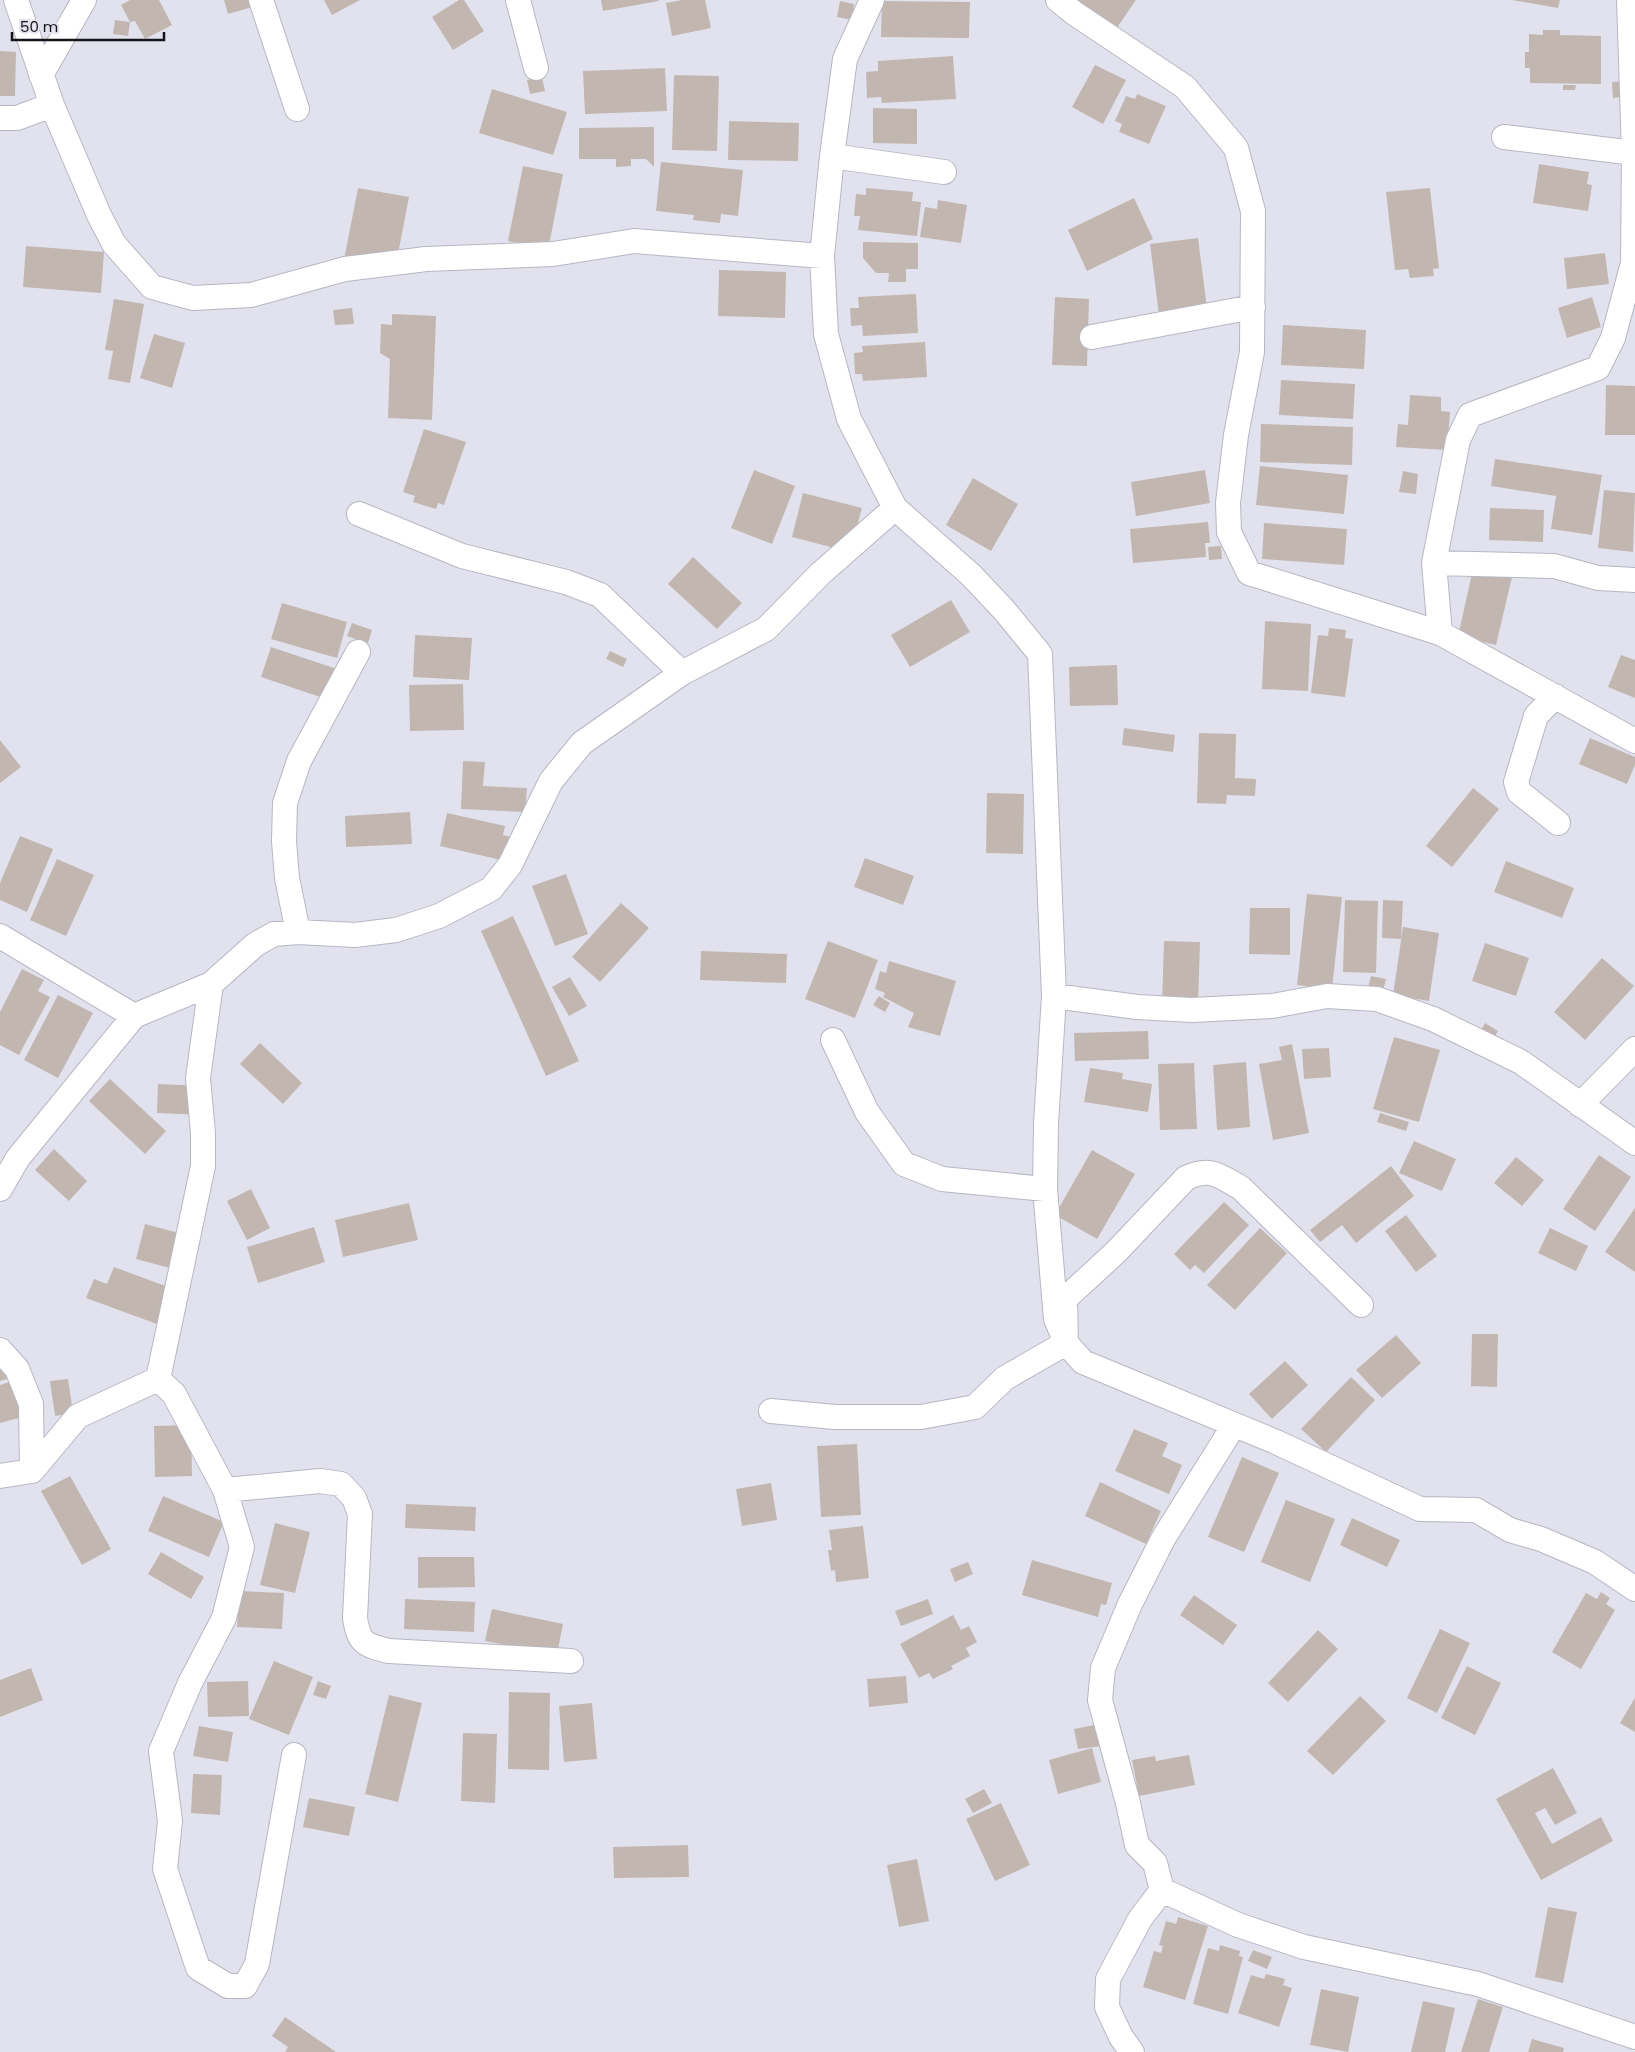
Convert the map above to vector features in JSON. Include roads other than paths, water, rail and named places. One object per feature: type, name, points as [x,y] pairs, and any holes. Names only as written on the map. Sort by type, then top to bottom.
[{"type":"street","points":[[16,0],[52,105],[99,215],[114,244],[152,288],[193,298],[251,295],[344,269],[426,259],[553,254],[634,241],[822,256]]},
{"type":"street","points":[[41,75],[84,0]]},
{"type":"street","points":[[261,0],[297,110]]},
{"type":"street","points":[[518,0],[536,68]]},
{"type":"street","points":[[872,0],[845,59],[832,156],[822,256],[826,334],[849,419],[894,508],[971,575],[1004,610],[1040,654],[1054,996],[1046,1124],[1045,1189],[1056,1319],[1066,1343],[1083,1362],[1341,1471],[1420,1509],[1476,1510],[1510,1530],[1541,1539],[1594,1562],[1635,1589]]},
{"type":"street","points":[[1058,0],[1074,13],[1185,88],[1236,148],[1254,211],[1252,352],[1236,435],[1228,503],[1229,532],[1249,573],[1440,633],[1635,741]]},
{"type":"street","points":[[1440,633],[1434,563],[1458,440],[1470,415],[1598,368],[1613,338],[1634,263],[1634,153],[1630,0]]},
{"type":"street","points":[[0,118],[17,118],[52,105]]},
{"type":"street","points":[[1504,136],[1634,153]]},
{"type":"street","points":[[832,156],[944,172]]},
{"type":"street","points":[[1092,337],[1253,307]]},
{"type":"street","points":[[0,1189],[18,1158],[134,1016],[211,984],[256,944],[274,934],[298,932],[355,934],[396,930],[439,916],[491,889],[510,865],[551,780],[582,743],[682,673],[766,629],[820,574],[894,508]]},
{"type":"street","points":[[359,514],[462,556],[566,582],[600,595],[682,673]]},
{"type":"street","points":[[1434,563],[1554,566],[1598,578],[1635,580]]},
{"type":"street","points":[[298,932],[287,878],[284,842],[285,802],[300,761],[358,652]]},
{"type":"street","points":[[1555,696],[1536,716],[1516,782],[1519,792],[1558,822]]},
{"type":"street","points":[[0,936],[134,1016]]},
{"type":"street","points":[[158,1379],[203,1166],[203,1133],[198,1078],[211,984]]},
{"type":"street","points":[[1054,996],[1137,1007],[1192,1010],[1272,1006],[1327,996],[1377,998],[1433,1019],[1521,1062],[1635,1143]]},
{"type":"street","points":[[832,1040],[867,1112],[904,1164],[942,1179],[1045,1189]]},
{"type":"street","points":[[1580,1105],[1635,1049]]},
{"type":"street","points":[[1066,1343],[1065,1299],[1116,1252],[1186,1178],[1201,1172],[1217,1174],[1241,1188],[1361,1305]]},
{"type":"street","points":[[771,1411],[835,1417],[921,1418],[975,1407],[1005,1378],[1066,1343]]},
{"type":"street","points":[[0,1350],[17,1369],[31,1404],[32,1471]]},
{"type":"street","points":[[0,1476],[32,1471],[78,1416],[158,1379]]},
{"type":"street","points":[[158,1379],[174,1394],[225,1490],[242,1547],[224,1618],[190,1683],[161,1751],[170,1821],[165,1869],[198,1968],[228,1986],[245,1986],[257,1964],[294,1755]]},
{"type":"street","points":[[1162,1890],[1155,1862],[1137,1845],[1128,1803],[1100,1700],[1104,1668],[1130,1604],[1163,1539],[1234,1425]]},
{"type":"street","points":[[225,1490],[320,1481],[341,1484],[354,1498],[360,1514],[355,1618],[358,1634],[369,1646],[388,1651],[571,1662]]},
{"type":"street","points":[[1162,1890],[1238,1925],[1304,1947],[1478,1984],[1635,2037]]},
{"type":"street","points":[[1132,2052],[1121,2037],[1106,2007],[1108,1979],[1140,1919],[1162,1890]]}]
